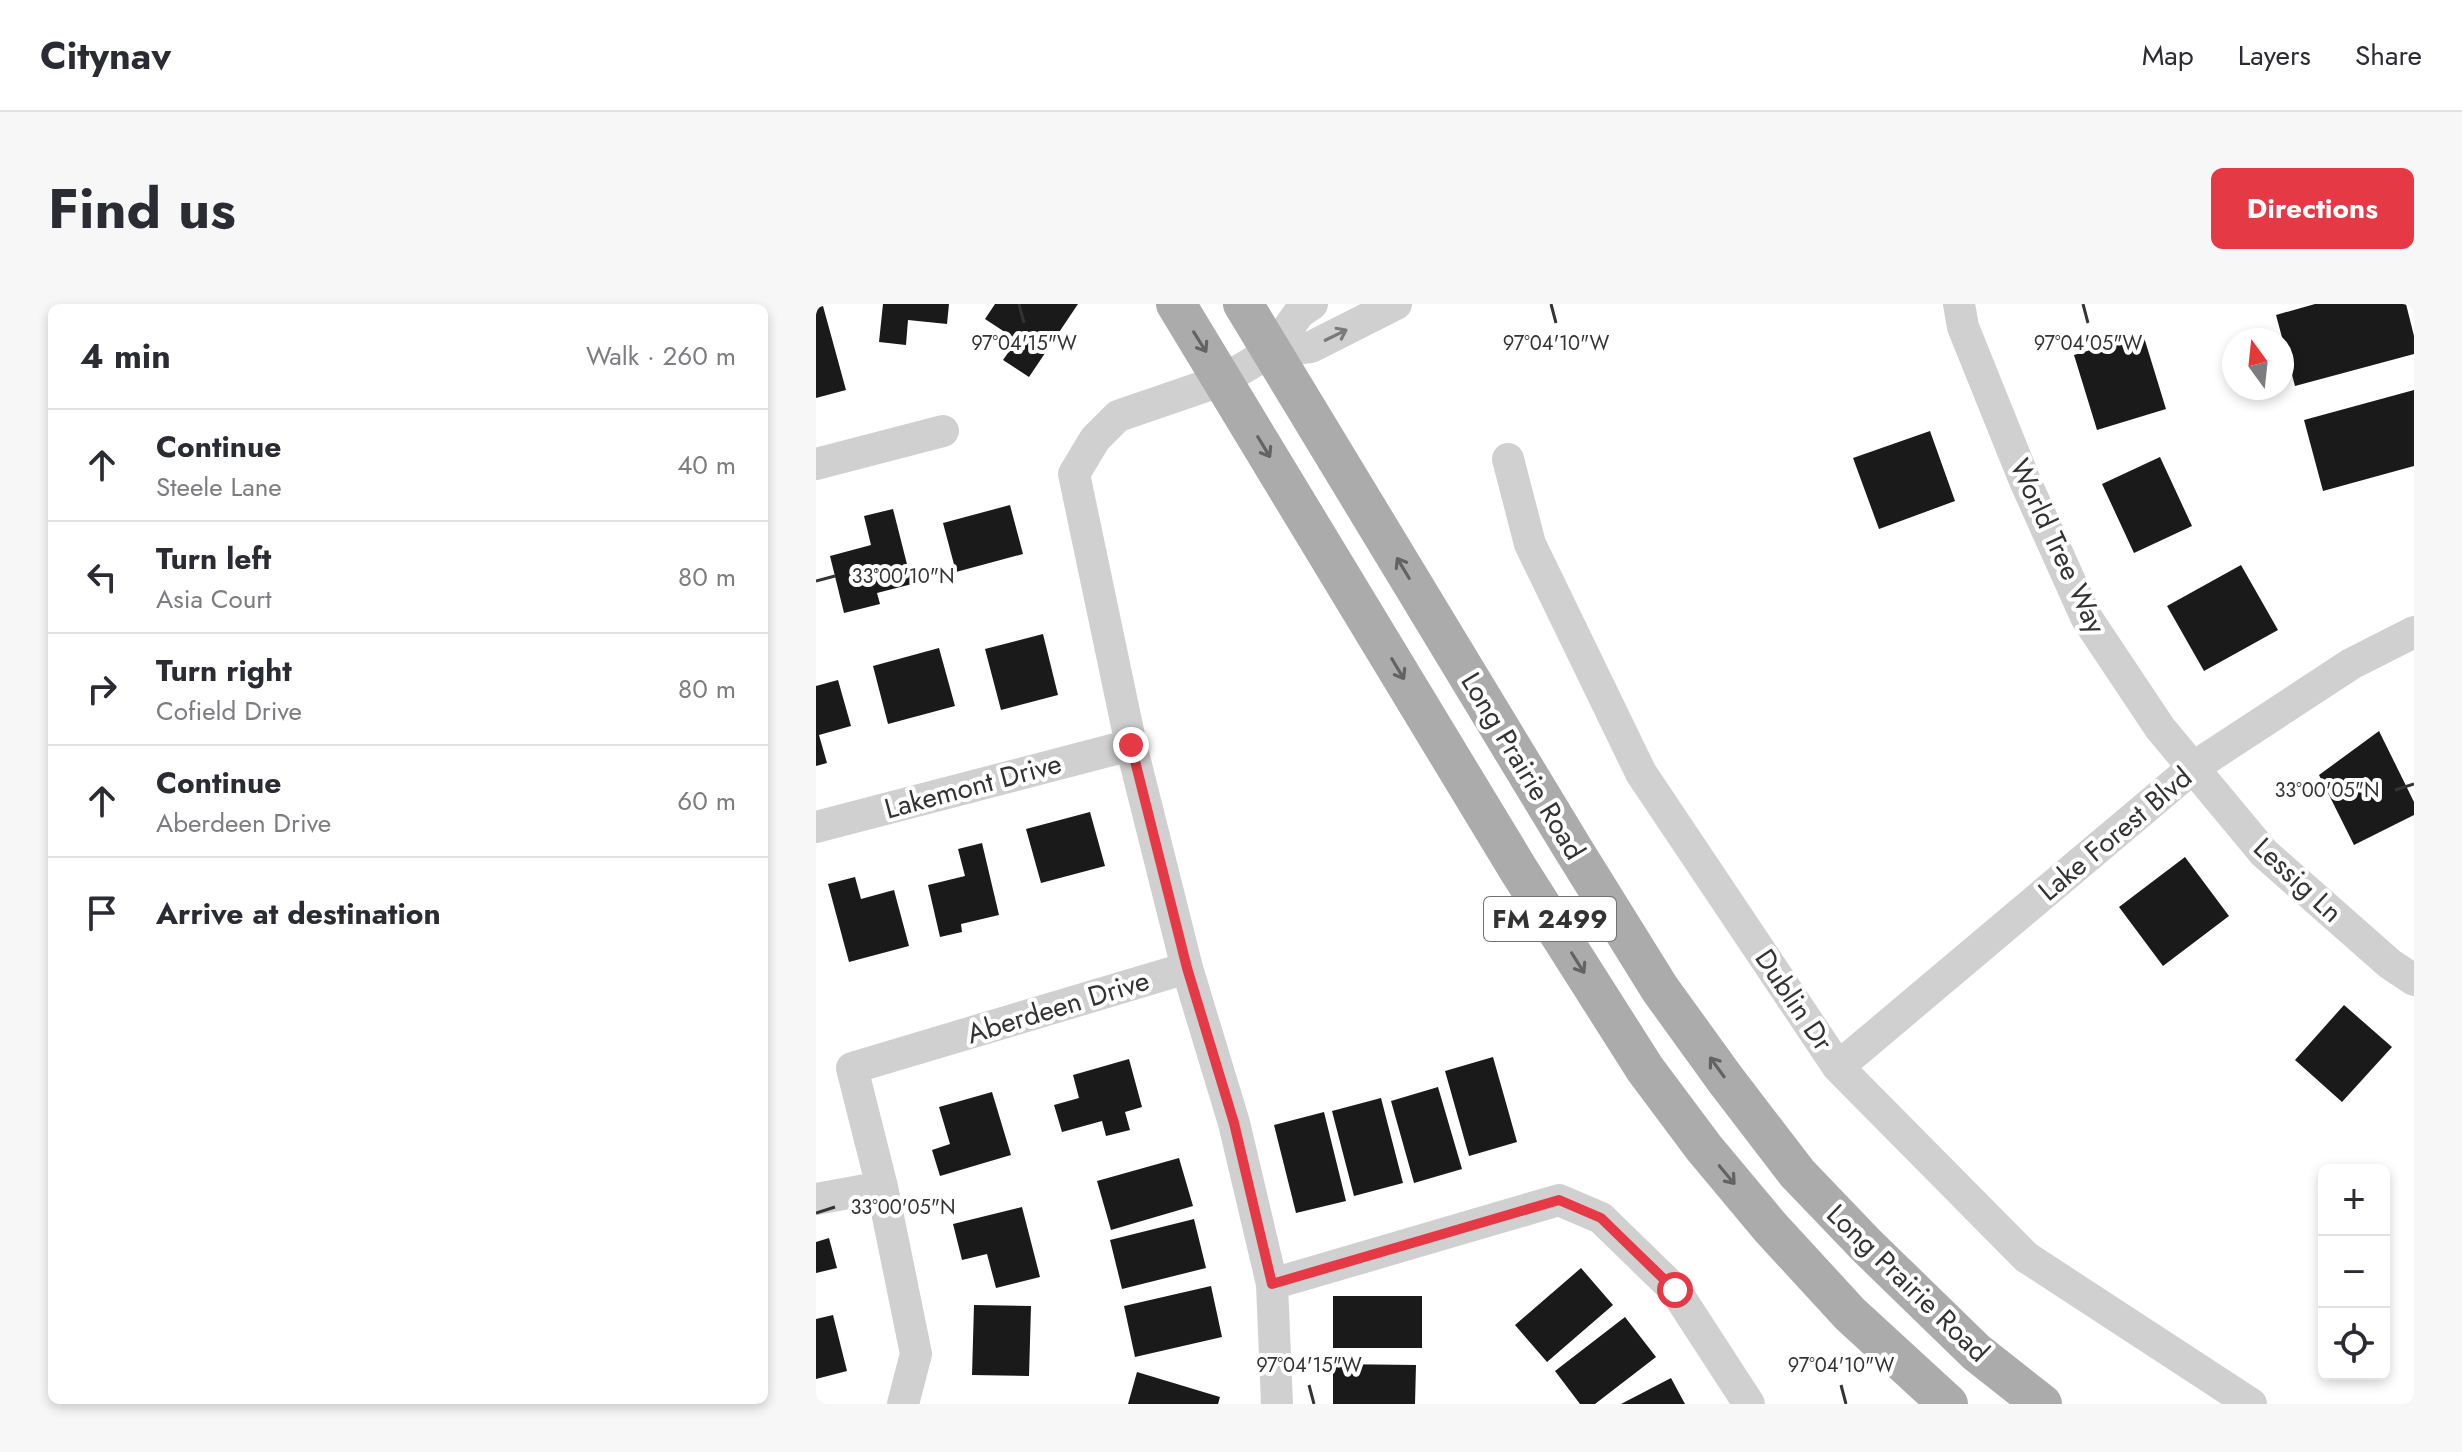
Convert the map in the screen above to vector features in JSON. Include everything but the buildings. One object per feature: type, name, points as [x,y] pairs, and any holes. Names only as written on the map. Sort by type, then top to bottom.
[{"type":"main road","name":"Long Prairie Road","points":[[1176,304],[1518,869],[1645,1069],[1704,1148],[1770,1227],[1850,1314],[1948,1404]]},
{"type":"main road","name":"Long Prairie Road","points":[[1243,304],[1581,863],[1660,989],[1725,1079],[1797,1173],[1866,1245],[1976,1352],[2042,1404]]},
{"type":"street","name":"Aberdeen Drive","points":[[882,1187],[852,1068],[1187,968],[1131,745],[1074,474],[1095,439],[1118,416],[1223,380],[1272,351],[1299,313],[1312,304]]},
{"type":"street","name":"Aberdeen Drive","points":[[1272,351],[1311,347],[1396,304]]},
{"type":"street","name":"World Tree Way","points":[[1959,304],[1963,327],[2025,481],[2086,617],[2160,728],[2194,767]]},
{"type":"street","points":[[816,464],[943,431]]},
{"type":"street","name":"Dublin Dr","points":[[1508,459],[1530,544],[1641,773],[1838,1067],[2026,1257],[2251,1404]]},
{"type":"street","name":"Lake Forest Blvd","points":[[1838,1067],[2194,767],[2351,664],[2414,632]]},
{"type":"street","name":"Lakemont Drive","points":[[816,827],[1131,745]]},
{"type":"street","name":"Lessig Ln","points":[[2194,767],[2264,853],[2390,964],[2414,980]]},
{"type":"street","points":[[1187,968],[1234,1123],[1272,1284],[1277,1404]]},
{"type":"street","points":[[816,1199],[882,1187],[916,1354],[903,1404]]},
{"type":"street","points":[[1272,1284],[1559,1200],[1601,1218],[1675,1290],[1749,1404]]},
{"type":"route","points":[[1131,745],[1187,968],[1234,1123],[1272,1284],[1559,1200],[1601,1218],[1675,1290]]}]
